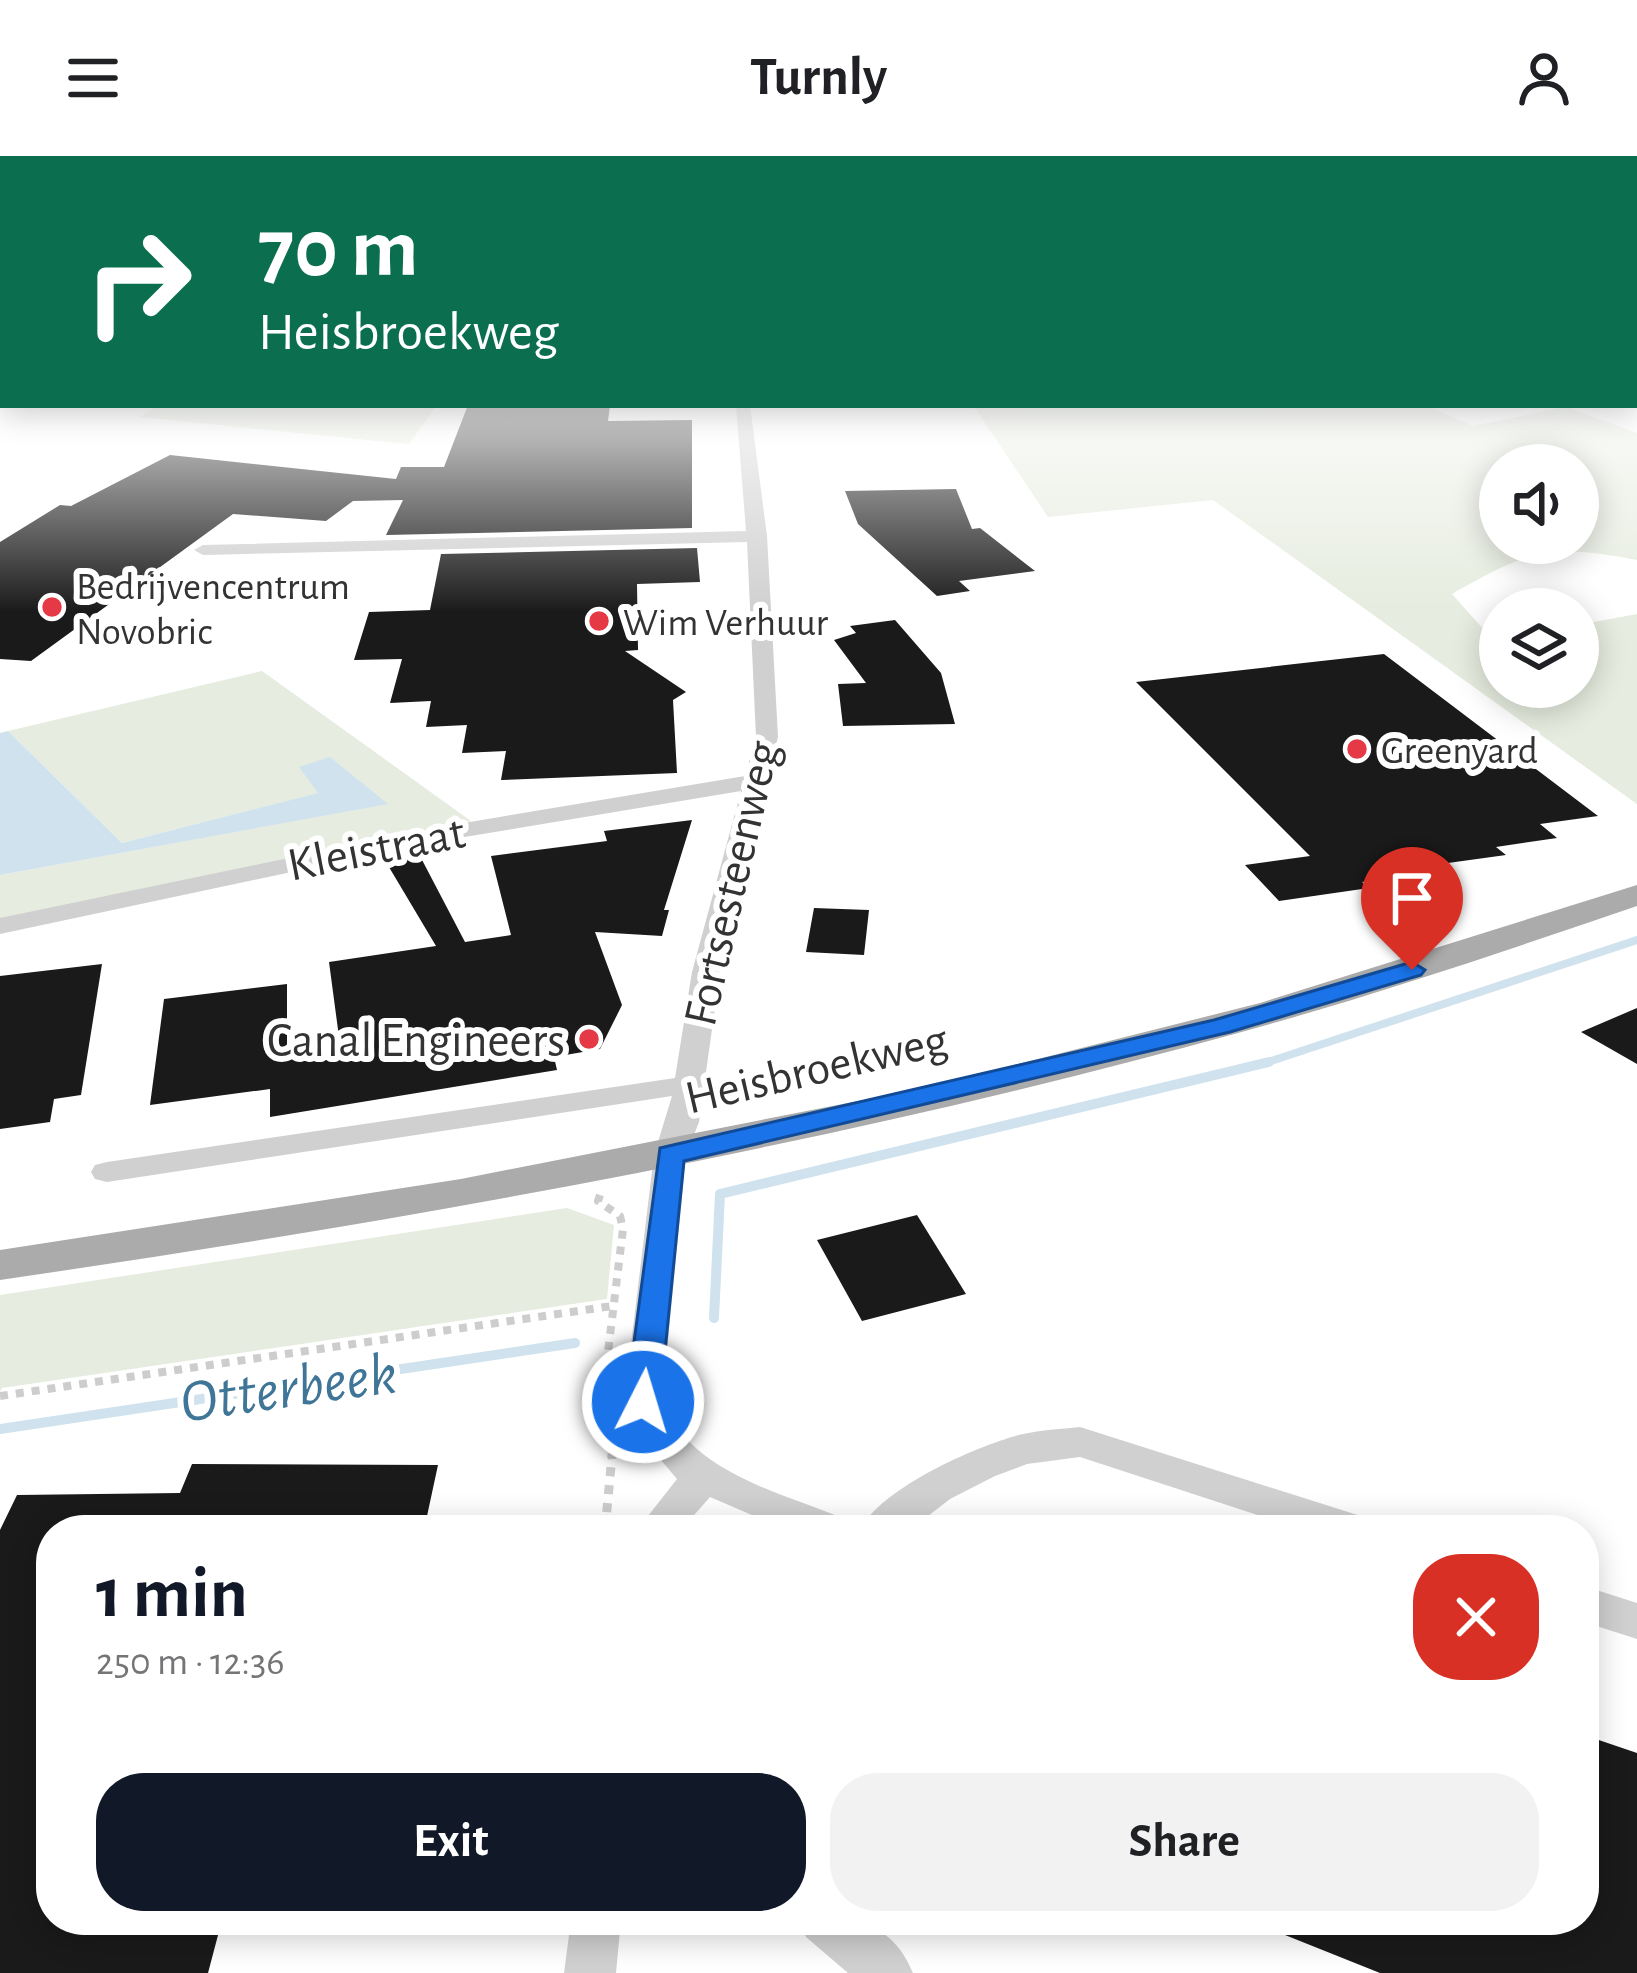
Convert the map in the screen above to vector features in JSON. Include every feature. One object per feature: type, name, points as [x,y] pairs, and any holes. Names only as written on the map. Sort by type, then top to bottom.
[{"type":"main road","name":"Heisbroekweg","points":[[0,1265],[178,1240],[670,1155],[1221,1026],[1637,895]]},
{"type":"street","name":"Fortsesteenweg","points":[[703,1477],[668,1446],[643,1402],[670,1155],[683,1122],[706,972],[767,737],[758,536],[747,443]]},
{"type":"street","points":[[203,550],[758,536]]},
{"type":"street","name":"Kleistraat","points":[[0,926],[428,836],[754,782]]},
{"type":"street","points":[[107,1172],[688,1085]]},
{"type":"street","points":[[900,1515],[936,1488],[981,1466],[1024,1449],[1080,1442],[1306,1515]]},
{"type":"street","points":[[670,1515],[703,1477],[793,1515]]},
{"type":"street","points":[[1599,1609],[1637,1622]]},
{"type":"street","points":[[590,1973],[594,1935]]},
{"type":"street","points":[[842,1935],[887,1973]]},
{"type":"path","points":[[0,1396],[612,1306],[603,1393],[613,1449],[606,1515]]},
{"type":"shaded area","points":[[998,443],[1637,443],[1637,560],[1599,554],[1599,444],[1479,444],[1479,564],[1510,564],[1452,594],[1479,624],[1479,691],[1213,500],[1048,517]]},
{"type":"shaded area","points":[[1637,614],[1637,804],[1503,708],[1599,708],[1599,621]]},
{"type":"shaded area","points":[[262,671],[471,821],[0,921],[0,875],[386,804],[319,793],[122,843],[8,731]]},
{"type":"shaded area","points":[[567,1208],[614,1225],[607,1299],[2,1388],[0,1392],[0,1295]]},
{"type":"water","points":[[8,731],[122,843],[318,793],[299,767],[330,757],[388,804],[0,875],[0,733]]},
{"type":"building","points":[[453,443],[692,443],[692,528],[386,535],[403,500],[353,501],[326,521],[233,514],[31,661],[0,659],[0,542],[60,505],[71,506],[170,455],[396,479],[401,467],[444,467]]},
{"type":"building","points":[[956,489],[972,529],[980,528],[1035,571],[959,581],[970,591],[937,596],[858,524],[845,491]]},
{"type":"building","points":[[697,548],[700,582],[637,584],[638,650],[625,651],[686,692],[673,700],[677,773],[501,780],[506,751],[462,753],[467,725],[426,727],[431,701],[390,703],[402,659],[354,660],[369,612],[430,610],[441,554]]},
{"type":"building","points":[[895,620],[941,673],[955,724],[843,726],[838,684],[866,683],[834,640],[856,633],[850,626]]},
{"type":"building","name":"Greenyard","points":[[1384,654],[1598,816],[1540,824],[1557,838],[1496,847],[1506,855],[1419,867],[1425,873],[1362,882],[1369,888],[1279,901],[1245,865],[1310,856],[1136,682]]},
{"type":"building","points":[[692,820],[664,910],[669,910],[662,936],[595,932],[622,1005],[600,1049],[554,1057],[557,1070],[270,1117],[270,1089],[150,1105],[164,999],[287,984],[287,1059],[341,1052],[329,962],[436,946],[383,857],[413,851],[421,858],[465,942],[511,935],[491,856],[607,841],[604,831]]},
{"type":"building","points":[[814,908],[869,910],[864,955],[806,952]]},
{"type":"building","points":[[102,964],[81,1095],[54,1099],[50,1122],[0,1129],[0,976]]},
{"type":"building","points":[[1637,1008],[1637,1064],[1581,1032]]},
{"type":"building","points":[[917,1215],[966,1294],[862,1321],[817,1240]]},
{"type":"building","points":[[192,1464],[438,1465],[427,1515],[36,1515],[36,1935],[218,1935],[208,1973],[0,1973],[0,1530],[17,1495],[180,1493]]},
{"type":"building","points":[[1599,1740],[1637,1753],[1637,1973],[1380,1973],[1285,1935],[1599,1935]]},
{"type":"waterway","name":"Otterbeek","points":[[1266,1063],[1637,940]]},
{"type":"waterway","name":"Otterbeek","points":[[714,1318],[720,1194],[1266,1063]]},
{"type":"waterway","name":"Otterbeek","points":[[1259,1065],[1266,1063]]},
{"type":"waterway","name":"Otterbeek","points":[[0,1429],[575,1343]]},
{"type":"place","name":"Bedrijvencentrum Novobric","points":[[52,607]]},
{"type":"place","name":"Wim Verhuur","points":[[599,621]]},
{"type":"place","name":"Greenyard","points":[[1357,749]]},
{"type":"place","name":"Canal Engineers","points":[[589,1039]]},
{"type":"route","points":[[643,1402],[670,1155],[1221,1026],[1412,970]]}]
